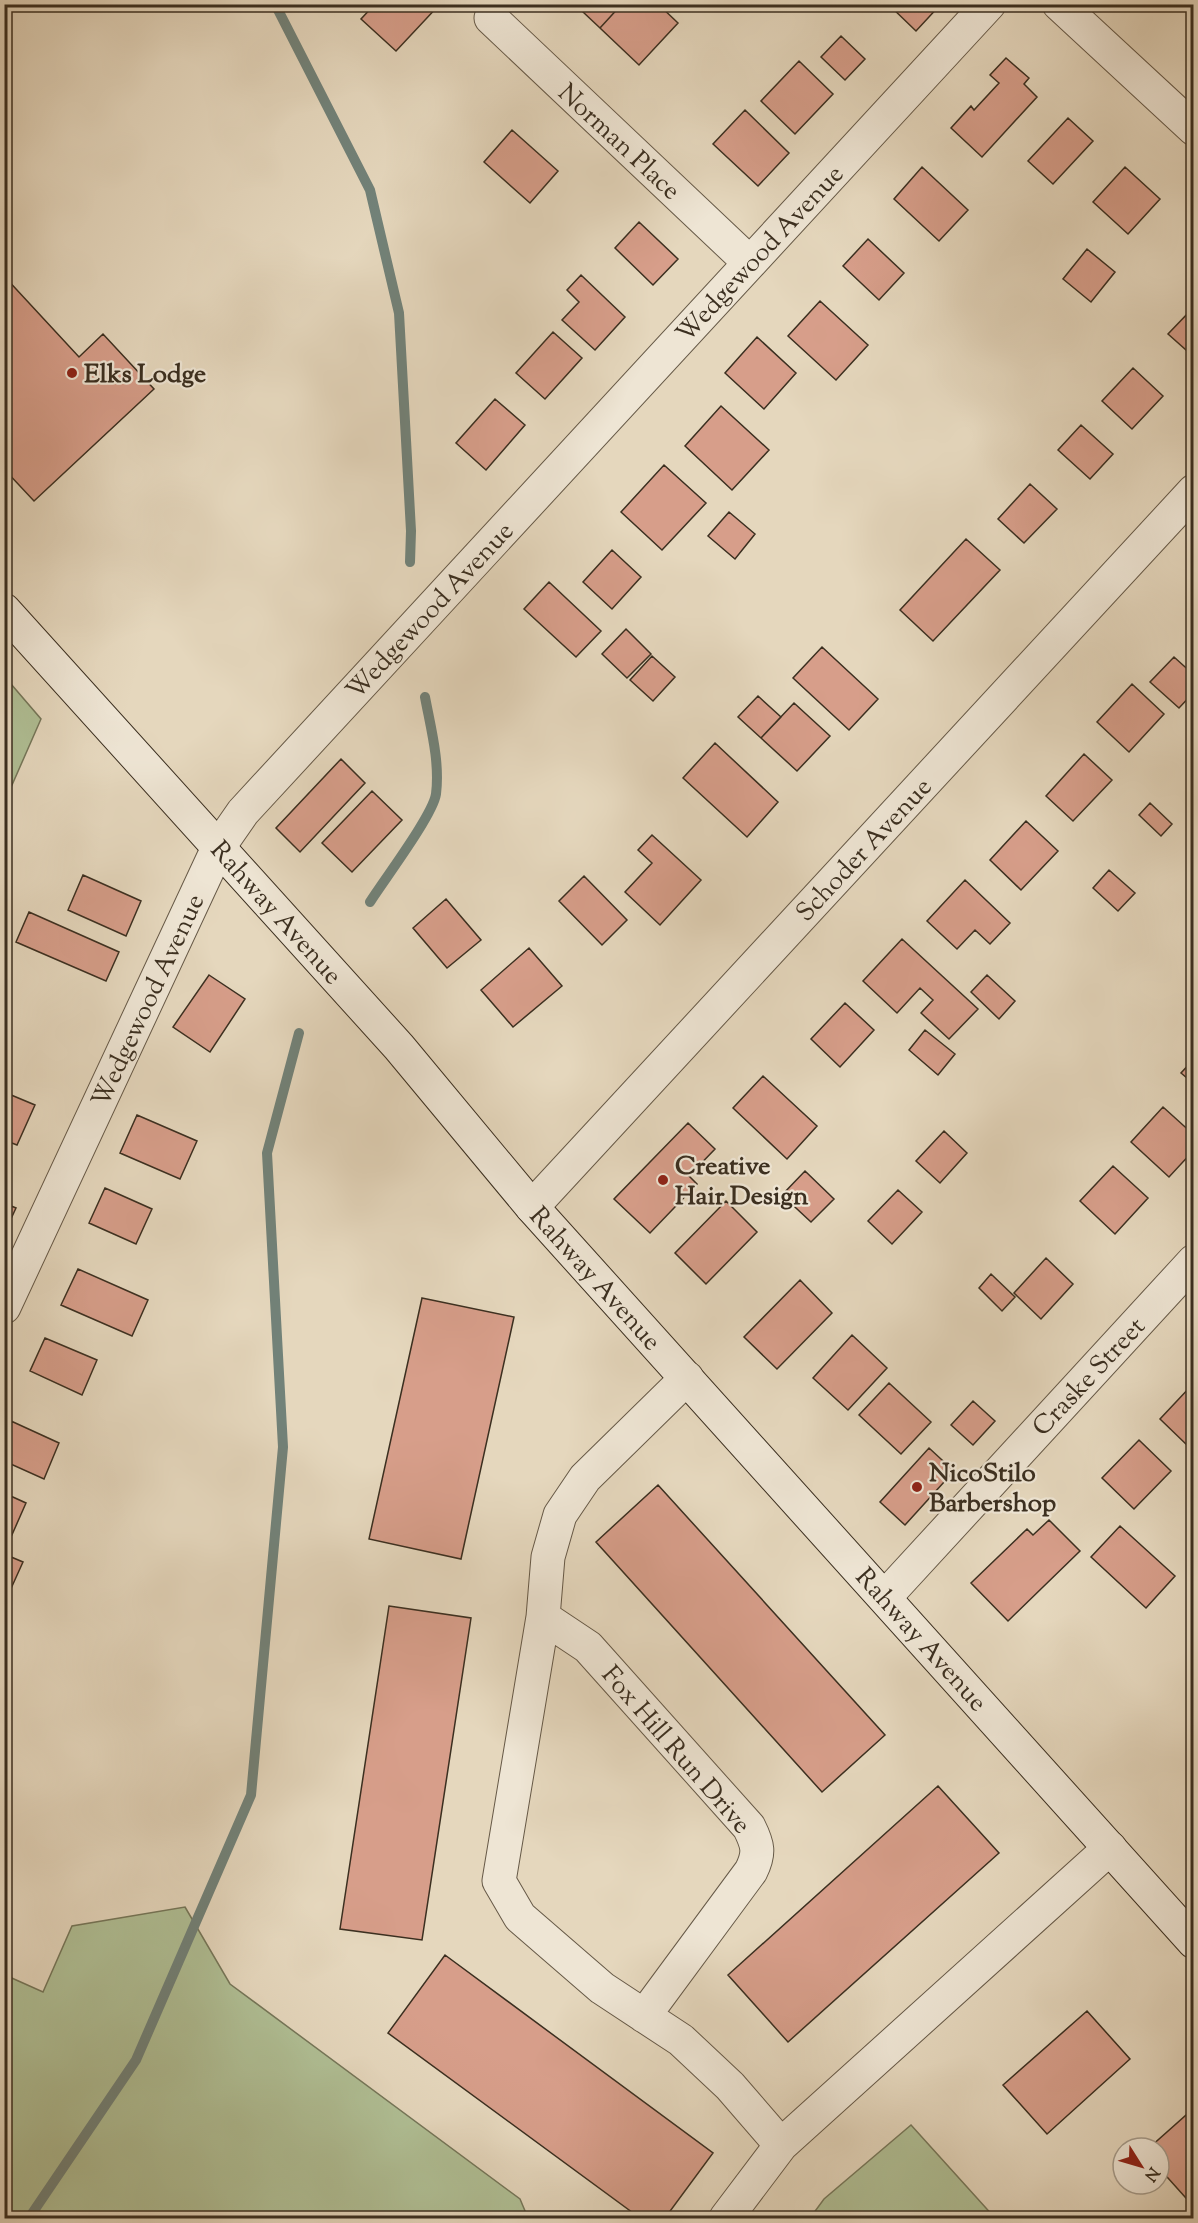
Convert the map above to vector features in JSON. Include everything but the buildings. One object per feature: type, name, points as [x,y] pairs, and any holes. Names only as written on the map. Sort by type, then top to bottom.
[{"type":"street","name":"Wedgewood Avenue","points":[[4,1307],[218,848],[243,812],[989,4]]},
{"type":"street","points":[[1059,4],[1194,129]]},
{"type":"street","name":"Norman Place","points":[[491,18],[750,263]]},
{"type":"street","name":"Schoder Avenue","points":[[532,1207],[1194,491]]},
{"type":"street","name":"Rahway Avenue","points":[[4,610],[399,1047],[532,1207],[1194,1942]]},
{"type":"street","name":"Craske Street","points":[[885,1597],[1194,1261]]},
{"type":"street","points":[[687,1378],[600,1462],[571,1496],[553,1536],[548,1557],[543,1617],[499,1881],[520,1917],[602,1988],[681,2040],[730,2086],[781,2145]]},
{"type":"street","name":"Fox Hill Run Drive","points":[[543,1617],[588,1647],[749,1827],[757,1843],[758,1856],[751,1871],[644,2016]]},
{"type":"street","points":[[726,2218],[781,2145],[1110,1848]]},
{"type":"green space","points":[[5,677],[41,719],[5,801]]},
{"type":"green space","points":[[185,1907],[230,1984],[520,2199],[528,2218],[5,2218],[5,1975],[43,1992],[72,1926]]},
{"type":"green space","points":[[911,2125],[995,2218],[810,2218],[824,2199]]},
{"type":"waterway","points":[[275,4],[370,190],[399,313],[411,531],[410,562]]},
{"type":"waterway","points":[[370,902],[417,832],[436,794],[436,758],[425,697]]},
{"type":"waterway","points":[[29,2218],[136,2060],[251,1795],[283,1447],[267,1153],[299,1033]]},
{"type":"place","name":"Elks Lodge","points":[[72,373]]},
{"type":"place","name":"Creative Hair Design","points":[[663,1180]]},
{"type":"place","name":"NicoStilo Barbershop","points":[[917,1487]]}]
